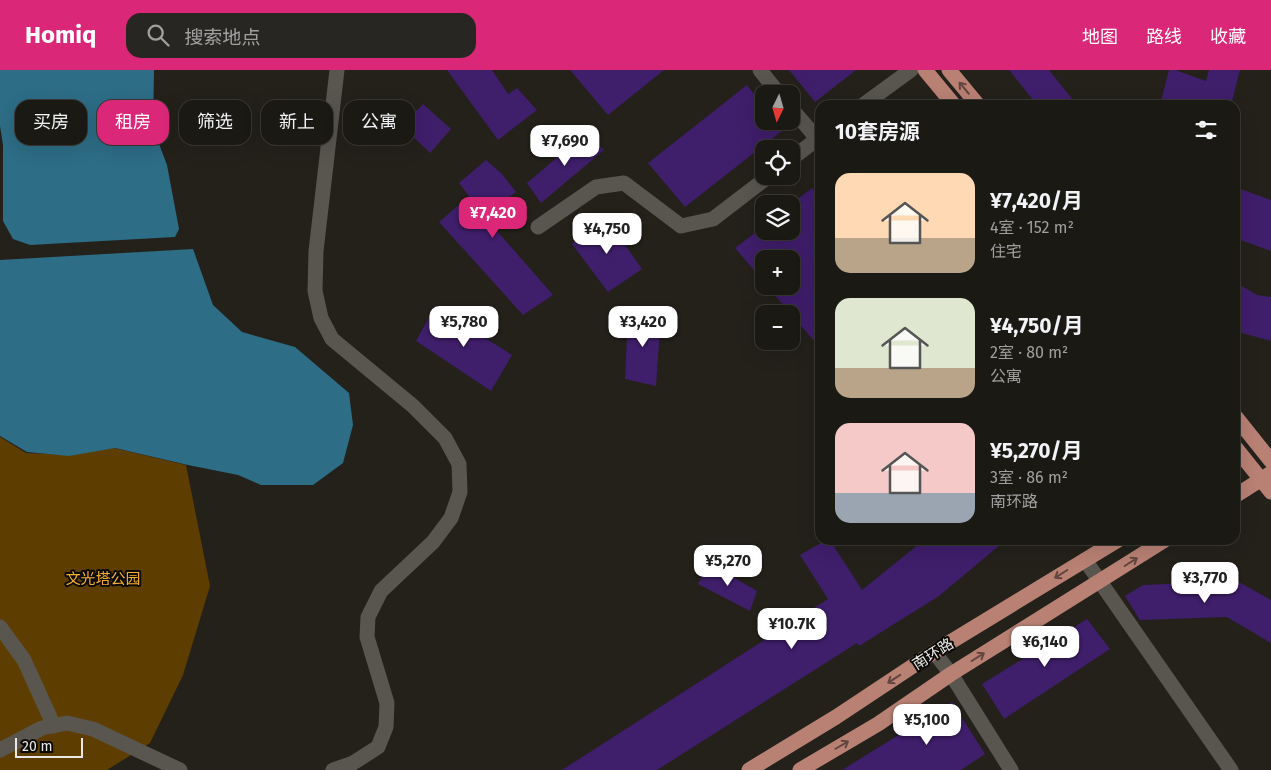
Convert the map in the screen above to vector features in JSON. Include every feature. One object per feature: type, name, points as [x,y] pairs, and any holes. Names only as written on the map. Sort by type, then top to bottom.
[{"type":"main road","points":[[925,70],[950,100]]},
{"type":"main road","points":[[950,70],[974,100]]},
{"type":"main road","points":[[1240,421],[1269,453],[1241,466]]},
{"type":"main road","points":[[1241,466],[1266,476]]},
{"type":"main road","points":[[1266,476],[1271,492]]},
{"type":"main road","points":[[1240,493],[1266,476]]},
{"type":"main road","name":"南环路","points":[[749,770],[836,717],[934,652],[1110,545]]},
{"type":"main road","name":"南环路","points":[[800,770],[878,724],[951,674],[1157,545]]},
{"type":"lane","points":[[333,770],[353,763],[378,746],[386,727],[387,703],[367,637],[368,617],[381,591],[433,542],[451,518],[460,492],[459,464],[445,438],[413,406],[332,339],[321,318],[315,291],[316,251],[337,70]]},
{"type":"lane","points":[[760,70],[772,85]]},
{"type":"lane","points":[[870,100],[911,70]]},
{"type":"lane","points":[[800,118],[815,135]]},
{"type":"lane","points":[[800,153],[815,142]]},
{"type":"lane","points":[[538,227],[596,187],[624,183],[681,226],[713,219],[756,185]]},
{"type":"lane","points":[[1085,560],[1231,770]]},
{"type":"lane","points":[[0,628],[24,660],[54,726]]},
{"type":"lane","points":[[934,652],[951,674],[1011,770]]},
{"type":"lane","points":[[0,750],[42,728],[67,723],[94,729],[180,770]]},
{"type":"green space","name":"文光塔公园","points":[[0,437],[26,453],[69,455],[114,448],[186,465],[210,586],[183,675],[150,743],[107,770],[0,770]]},
{"type":"water","points":[[0,70],[154,70],[153,100],[97,100],[97,145],[159,145],[167,165],[179,229],[175,237],[30,245],[13,239],[3,221],[3,145],[0,126]]},
{"type":"water","points":[[193,249],[213,305],[242,332],[295,347],[349,393],[353,425],[343,463],[313,485],[261,485],[238,475],[115,448],[69,456],[27,452],[0,436],[0,260]]},
{"type":"building","points":[[447,70],[492,70],[508,94],[517,88],[537,110],[498,140]]},
{"type":"building","points":[[570,70],[664,70],[608,115]]},
{"type":"building","points":[[789,70],[856,70],[818,100],[815,100],[815,102]]},
{"type":"building","points":[[1009,70],[1049,70],[1073,100],[1033,100]]},
{"type":"building","points":[[1169,70],[1175,70],[1206,81],[1209,70],[1240,70],[1232,100],[1161,100]]},
{"type":"building","points":[[747,85],[755,95],[755,130],[782,131],[771,140],[755,140],[755,152],[685,207],[648,163]]},
{"type":"building","points":[[423,104],[451,129],[430,153],[415,139],[415,112]]},
{"type":"building","points":[[586,133],[604,150],[541,203],[527,183]]},
{"type":"building","points":[[486,160],[502,174],[516,192],[484,216],[553,295],[523,315],[439,222],[469,196],[459,183]]},
{"type":"building","points":[[812,188],[815,192],[815,342],[800,325],[800,305],[783,305],[775,295],[800,295],[800,250],[755,250],[755,271],[735,248],[755,233],[755,240],[800,240],[800,197]]},
{"type":"building","points":[[1240,189],[1271,200],[1271,251],[1240,240]]},
{"type":"building","points":[[606,218],[642,269],[608,292],[572,244]]},
{"type":"building","points":[[1240,285],[1257,295],[1271,297],[1271,341],[1240,332]]},
{"type":"building","points":[[435,306],[512,355],[491,391],[416,341]]},
{"type":"building","points":[[661,314],[656,386],[625,379],[628,315]]},
{"type":"building","points":[[817,545],[833,545],[862,590],[918,545],[1000,545],[939,596],[859,646],[857,643],[657,770],[562,770],[828,599],[800,555]]},
{"type":"building","points":[[709,563],[757,591],[750,611],[698,584]]},
{"type":"building","points":[[1237,581],[1271,600],[1271,643],[1227,617],[1140,620],[1125,596],[1143,585]]},
{"type":"building","points":[[1087,619],[1110,649],[1004,719],[982,684]]},
{"type":"building","points":[[952,702],[985,754],[961,770],[842,770]]}]
